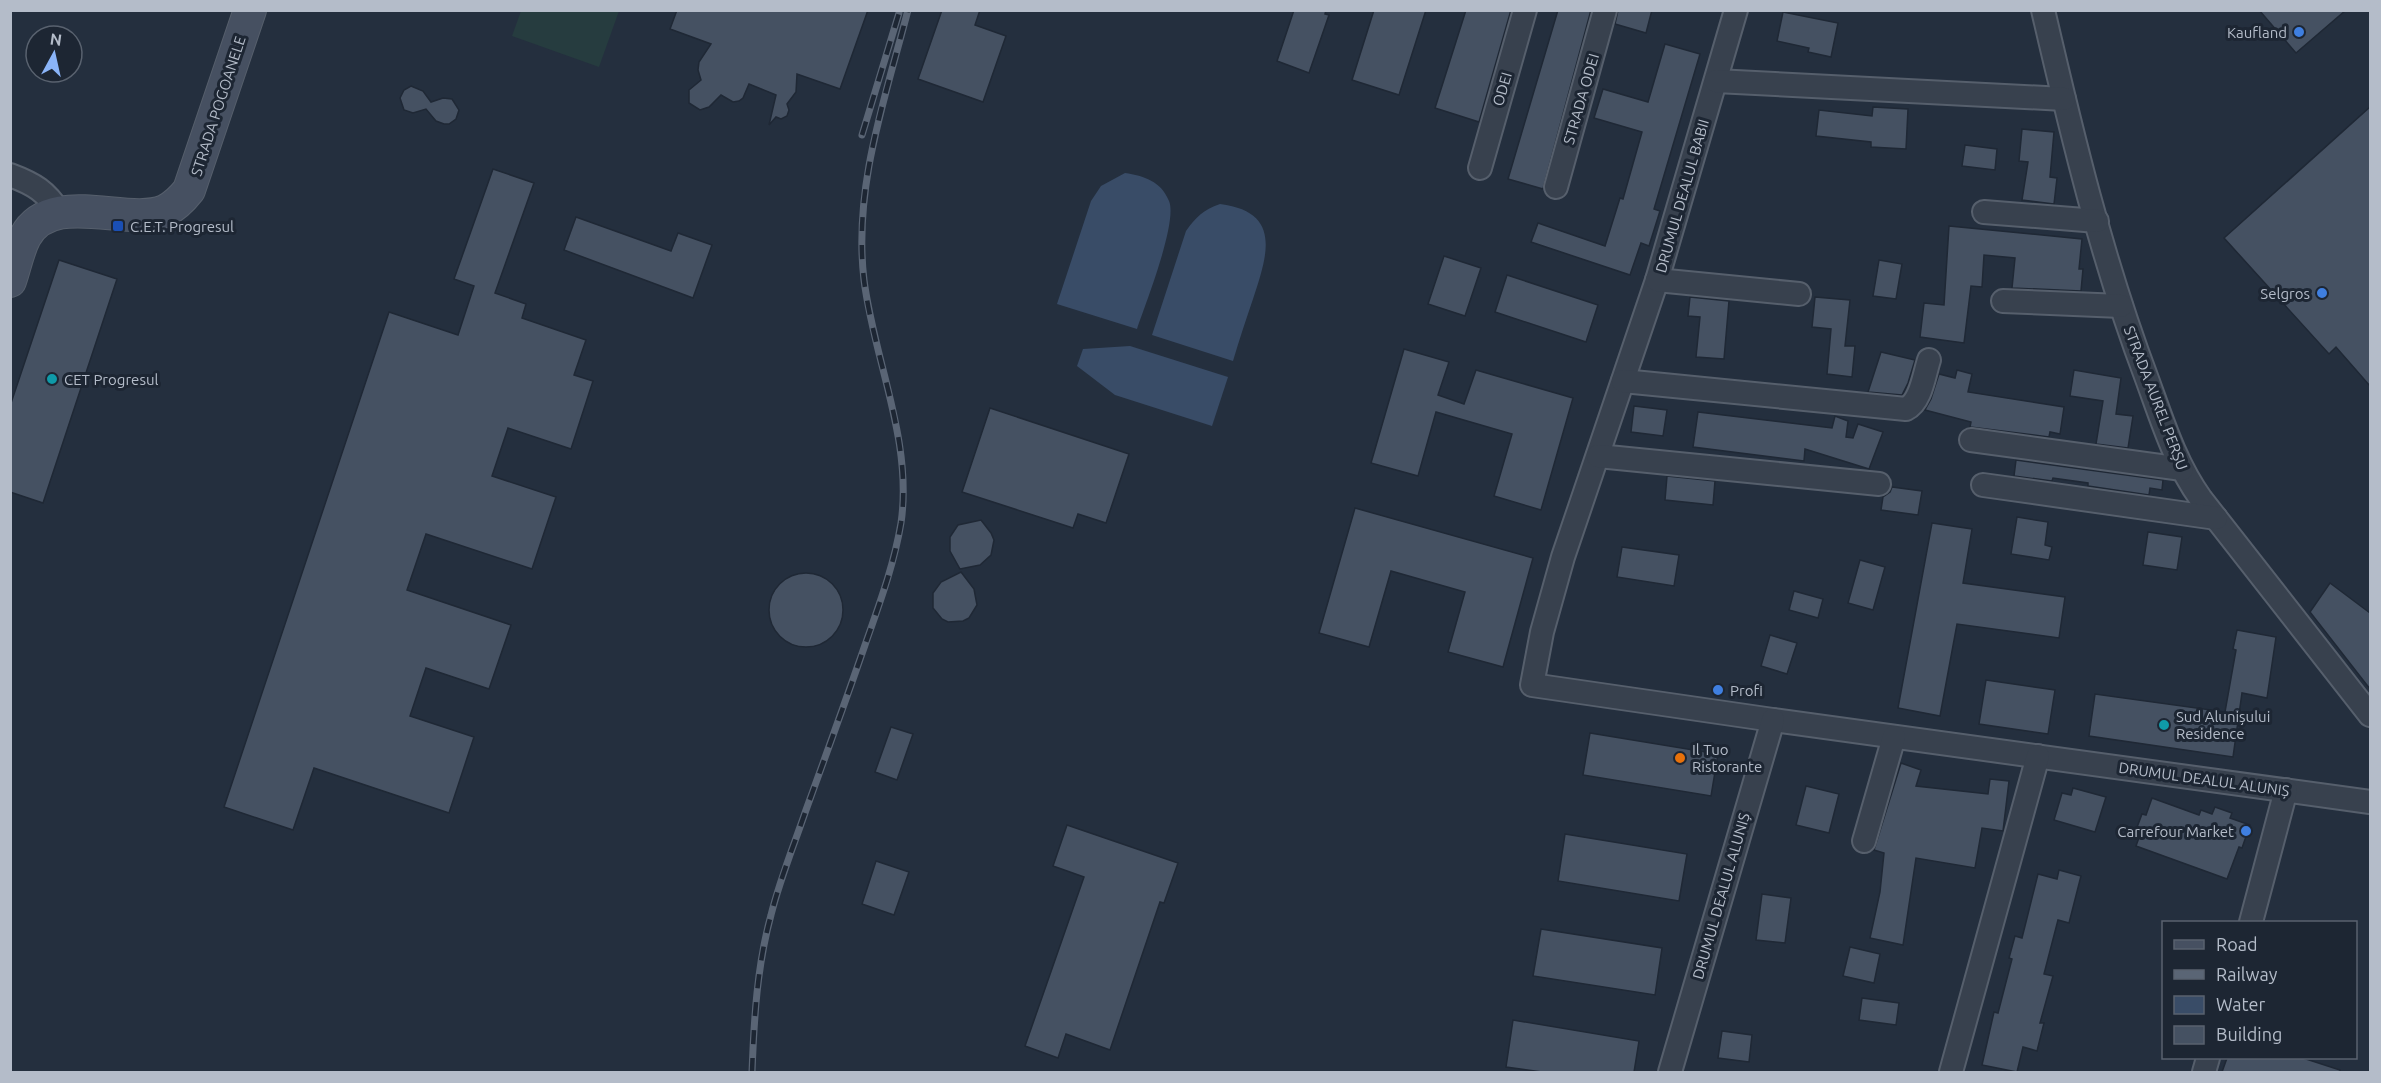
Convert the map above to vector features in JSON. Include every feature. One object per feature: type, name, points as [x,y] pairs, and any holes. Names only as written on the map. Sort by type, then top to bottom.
[{"type":"street","name":"STRADA POGOANELE","points":[[10,281],[26,236],[41,220],[60,213],[84,211],[147,214],[163,212],[177,204],[189,190],[250,10]]},
{"type":"street","name":"ODEI","points":[[1480,168],[1525,10]]},
{"type":"street","name":"STRADA ODEI","points":[[1556,187],[1605,10]]},
{"type":"street","name":"DRUMUL DEALUL BABII","points":[[1532,685],[1542,633],[1561,564],[1657,280],[1736,10]]},
{"type":"street","name":"STRADA AUREL PERȘU","points":[[2043,10],[2064,99],[2121,306],[2182,469],[2216,518],[2370,715]]},
{"type":"street","points":[[1716,81],[2064,99]]},
{"type":"street","points":[[10,175],[31,182],[50,197],[60,213]]},
{"type":"street","points":[[1984,212],[2097,221]]},
{"type":"street","points":[[1657,280],[1799,294]]},
{"type":"street","points":[[2003,301],[2121,306]]},
{"type":"street","points":[[1623,381],[1906,410],[1916,399],[1929,360]]},
{"type":"street","points":[[1971,440],[2182,469]]},
{"type":"street","points":[[1598,456],[1879,484]]},
{"type":"street","points":[[1983,485],[2216,518]]},
{"type":"street","name":"DRUMUL DEALUL ALUNIȘ","points":[[1532,685],[2370,802]]},
{"type":"street","name":"DRUMUL DEALUL ALUNIȘ","points":[[1670,1072],[1773,720]]},
{"type":"street","points":[[1864,841],[1894,737]]},
{"type":"street","points":[[1951,1072],[2038,756]]},
{"type":"street","points":[[2251,921],[2286,790]]},
{"type":"green space","points":[[521,10],[619,11],[599,67],[512,36]]},
{"type":"water","points":[[1125,173],[1157,184],[1166,194],[1171,212],[1165,244],[1137,329],[1057,304],[1091,201],[1101,186]]},
{"type":"water","points":[[1220,204],[1240,209],[1254,216],[1262,226],[1265,238],[1263,267],[1233,361],[1152,335],[1186,231],[1200,214]]},
{"type":"water","points":[[1130,346],[1228,377],[1212,426],[1115,395],[1077,366],[1083,349]]},
{"type":"building","points":[[677,10],[868,10],[840,89],[797,74],[796,92],[787,104],[789,110],[787,116],[781,119],[776,117],[769,125],[776,95],[749,84],[743,98],[739,101],[733,102],[721,95],[709,107],[700,110],[689,103],[689,90],[701,80],[698,70],[699,62],[711,44],[670,29]]},
{"type":"building","points":[[942,10],[980,10],[975,25],[1006,36],[983,102],[918,79]]},
{"type":"building","points":[[1294,10],[1326,10],[1325,14],[1329,15],[1309,73],[1277,61]]},
{"type":"building","points":[[1374,10],[1426,10],[1399,95],[1352,80]]},
{"type":"building","points":[[1466,10],[1511,10],[1479,122],[1435,108]]},
{"type":"building","points":[[1558,10],[1591,10],[1543,189],[1508,179]]},
{"type":"building","points":[[1618,10],[1652,10],[1646,33],[1615,24]]},
{"type":"building","name":"Kaufland","points":[[2259,10],[2346,10],[2296,53]]},
{"type":"building","points":[[1783,12],[1838,23],[1831,57],[1808,52],[1809,48],[1777,41]]},
{"type":"building","points":[[1665,44],[1700,54],[1654,209],[1660,211],[1649,246],[1641,243],[1630,275],[1531,242],[1538,223],[1605,246],[1620,198],[1623,199],[1642,132],[1594,118],[1603,89],[1648,102]]},
{"type":"building","points":[[411,86],[423,91],[431,102],[443,98],[452,99],[459,110],[456,119],[449,124],[444,124],[436,121],[426,109],[413,113],[404,110],[400,98],[404,90]]},
{"type":"building","points":[[1873,107],[1908,109],[1906,149],[1871,147],[1871,142],[1816,136],[1819,110],[1872,116]]},
{"type":"building","name":"Selgros","points":[[2370,107],[2370,386],[2336,347],[2329,354],[2224,238]]},
{"type":"building","points":[[2022,129],[2054,132],[2050,177],[2057,178],[2054,204],[2022,200],[2028,162],[2019,161]]},
{"type":"building","points":[[1965,145],[1997,149],[1995,170],[1962,166]]},
{"type":"building","points":[[493,169],[534,183],[495,293],[526,304],[522,318],[586,340],[574,375],[593,381],[571,449],[508,428],[492,476],[556,497],[532,569],[426,534],[407,590],[511,625],[489,689],[426,668],[410,716],[474,737],[449,813],[314,768],[293,830],[224,807],[389,312],[458,335],[474,286],[454,279]]},
{"type":"building","points":[[576,217],[671,251],[678,233],[712,245],[693,298],[564,250]]},
{"type":"building","points":[[1949,226],[2082,239],[2079,269],[2083,269],[2081,291],[2012,288],[2015,258],[1984,255],[1982,287],[1971,286],[1964,343],[1920,337],[1924,303],[1944,305]]},
{"type":"building","points":[[1444,256],[1481,268],[1465,316],[1428,304]]},
{"type":"building","name":"CET Progresul","points":[[59,260],[117,279],[43,503],[10,492],[10,406]]},
{"type":"building","points":[[1879,260],[1902,264],[1896,299],[1873,296]]},
{"type":"building","points":[[1507,275],[1598,305],[1586,342],[1495,312]]},
{"type":"building","points":[[1690,297],[1729,301],[1724,359],[1696,357],[1700,317],[1688,316]]},
{"type":"building","points":[[1815,297],[1850,300],[1845,346],[1855,346],[1852,377],[1827,374],[1831,329],[1812,327]]},
{"type":"building","points":[[1404,349],[1449,362],[1438,395],[1464,404],[1476,370],[1573,398],[1541,510],[1494,496],[1512,434],[1436,412],[1418,476],[1371,463]]},
{"type":"building","points":[[1881,352],[1915,360],[1902,395],[1868,392]]},
{"type":"building","points":[[1957,370],[1972,374],[1968,392],[2064,407],[2060,434],[2050,432],[2049,437],[1970,427],[1971,422],[1925,410],[1939,374],[1955,378]]},
{"type":"building","points":[[2074,370],[2121,378],[2116,414],[2133,416],[2128,448],[2096,444],[2103,401],[2070,396]]},
{"type":"building","points":[[1634,406],[1667,410],[1663,436],[1631,432]]},
{"type":"building","points":[[990,408],[1129,454],[1106,523],[1078,514],[1073,528],[962,492]]},
{"type":"building","points":[[1698,412],[1832,428],[1835,416],[1848,421],[1846,437],[1853,438],[1858,424],[1883,432],[1869,469],[1805,449],[1804,461],[1693,447]]},
{"type":"building","points":[[2016,460],[2163,480],[2162,490],[2150,488],[2149,495],[2053,478],[2052,481],[2014,476]]},
{"type":"building","points":[[1667,476],[1715,481],[1713,505],[1665,500]]},
{"type":"building","points":[[1892,487],[1922,491],[1918,515],[1881,510],[1883,497],[1890,492]]},
{"type":"building","points":[[1355,508],[1533,558],[1503,667],[1448,652],[1465,592],[1391,571],[1369,647],[1319,633]]},
{"type":"building","points":[[2017,517],[2048,522],[2045,545],[2052,547],[2049,560],[2011,554]]},
{"type":"building","points":[[981,520],[994,540],[991,555],[980,565],[960,569],[950,551],[950,537],[958,525]]},
{"type":"building","points":[[1932,523],[1972,529],[1963,583],[2065,597],[2059,638],[1957,624],[1940,716],[1898,708]]},
{"type":"building","points":[[2148,532],[2182,537],[2177,570],[2143,565]]},
{"type":"building","points":[[1622,547],[1679,555],[1674,586],[1617,577]]},
{"type":"building","points":[[1860,560],[1885,567],[1873,610],[1848,603]]},
{"type":"building","points":[[961,572],[974,589],[977,605],[969,618],[963,621],[948,622],[942,619],[933,608],[933,593],[941,582]]},
{"type":"building","points":[[806,573],[820,576],[832,584],[840,596],[843,610],[840,624],[832,636],[820,644],[806,647],[792,644],[780,636],[772,624],[769,610],[772,596],[780,584],[792,576]]},
{"type":"building","points":[[2330,583],[2370,613],[2370,689],[2310,612]]},
{"type":"building","points":[[1794,591],[1823,599],[1818,618],[1789,610]]},
{"type":"building","name":"Sud Alunișului Residence","points":[[2237,630],[2276,637],[2267,698],[2242,693],[2233,757],[2089,736],[2095,694],[2225,712],[2236,650],[2233,649]]},
{"type":"building","points":[[1770,635],[1797,643],[1787,674],[1761,666]]},
{"type":"building","points":[[1986,680],[2055,690],[2048,734],[1979,724]]},
{"type":"building","points":[[891,727],[913,734],[897,780],[875,772]]},
{"type":"building","points":[[1590,733],[1718,754],[1711,796],[1583,775]]},
{"type":"building","points":[[1901,763],[1921,770],[1916,786],[1988,794],[1990,779],[2009,781],[2003,831],[1982,828],[1975,868],[1916,858],[1903,945],[1870,938],[1880,892],[1884,853],[1874,850]]},
{"type":"building","points":[[1806,786],[1839,794],[1829,833],[1796,825]]},
{"type":"building","points":[[2073,788],[2106,797],[2095,832],[2054,820],[2062,793],[2071,795]]},
{"type":"building","points":[[2152,798],[2199,815],[2201,810],[2212,814],[2215,807],[2232,813],[2230,818],[2250,825],[2227,879],[2136,846],[2141,832],[2136,830],[2142,814],[2146,815]]},
{"type":"building","points":[[1067,825],[1178,863],[1164,903],[1160,902],[1110,1050],[1066,1034],[1058,1058],[1025,1046],[1084,877],[1053,866]]},
{"type":"building","points":[[1565,834],[1687,854],[1679,901],[1558,881]]},
{"type":"building","points":[[876,861],[909,872],[894,915],[862,904]]},
{"type":"building","points":[[2059,870],[2081,876],[2069,923],[2058,920],[2044,974],[2053,976],[2040,1023],[2044,1023],[2037,1051],[2023,1047],[2017,1072],[1982,1065],[1994,1012],[1998,1013],[2012,959],[2009,958],[2015,936],[2022,938],[2038,874],[2057,879]]},
{"type":"building","points":[[1762,894],[1791,898],[1785,943],[1756,940]]},
{"type":"building","points":[[1541,929],[1662,948],[1655,995],[1533,976]]},
{"type":"building","points":[[1850,947],[1880,954],[1874,983],[1843,976]]},
{"type":"building","points":[[1862,998],[1899,1003],[1896,1025],[1859,1020]]},
{"type":"building","points":[[1513,1020],[1639,1041],[1634,1072],[1542,1072],[1506,1067]]},
{"type":"building","points":[[1722,1031],[1752,1035],[1749,1062],[1718,1058]]},
{"type":"building","points":[[2227,1059],[2306,1059],[2340,1070],[2340,1072],[2222,1072]]},
{"type":"railway","points":[[752,1072],[755,1012],[766,934],[787,862],[881,600],[901,523],[902,462],[891,401],[869,310],[862,246],[863,212],[873,144],[908,10]]},
{"type":"railway","points":[[862,135],[899,13]]},
{"type":"place","name":"Kaufland","points":[[2299,32]]},
{"type":"place","name":"C.E.T. Progresul","points":[[118,226]]},
{"type":"place","name":"Selgros","points":[[2322,293]]},
{"type":"place","name":"CET Progresul","points":[[52,379]]},
{"type":"place","name":"Profi","points":[[1718,690]]},
{"type":"place","name":"Sud Alunișului Residence","points":[[2164,725]]},
{"type":"place","name":"Il Tuo Ristorante","points":[[1680,758]]},
{"type":"place","name":"Carrefour Market","points":[[2246,831]]}]
